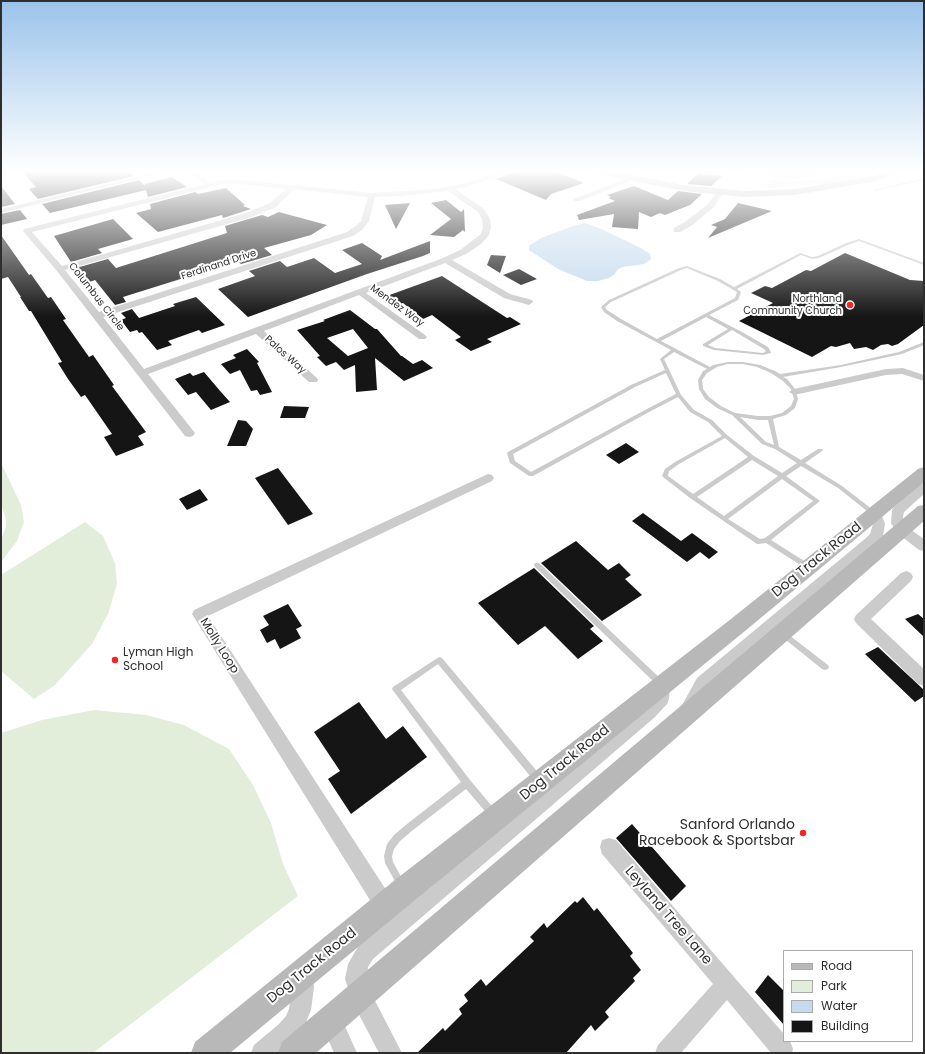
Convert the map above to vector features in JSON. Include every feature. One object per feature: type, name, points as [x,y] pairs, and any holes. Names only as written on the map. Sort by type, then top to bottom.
[{"type":"main road","name":"Dog Track Road","points":[[206,1053],[385,906],[875,514],[924,473]]},
{"type":"main road","points":[[293,1053],[924,511]]},
{"type":"street","name":"Columbus Circle","points":[[73,219],[27,231],[60,269],[189,433]]},
{"type":"street","points":[[60,269],[233,219]]},
{"type":"street","name":"Ferdinand Drive","points":[[96,316],[350,234],[359,228],[365,219]]},
{"type":"street","points":[[141,373],[446,260],[463,252],[478,242],[485,235],[487,227],[486,219]]},
{"type":"street","points":[[677,230],[694,219]]},
{"type":"street","points":[[446,260],[507,296],[529,302]]},
{"type":"street","name":"Mendez Way","points":[[360,292],[422,337]]},
{"type":"street","name":"Palos Way","points":[[258,330],[313,380]]},
{"type":"street","points":[[794,392],[886,372],[903,371],[924,378]]},
{"type":"street","name":"Molly Loop","points":[[385,906],[199,614],[488,478]]},
{"type":"street","points":[[924,487],[898,510],[897,523],[902,530],[924,546]]},
{"type":"street","points":[[684,717],[703,683],[871,542],[876,536],[879,524],[875,514]]},
{"type":"street","points":[[906,577],[861,619],[924,679]]},
{"type":"street","points":[[391,1053],[360,995],[356,979],[358,964],[366,952],[649,712],[661,699],[662,685]]},
{"type":"street","name":"Leyland Tree Lane","points":[[609,848],[782,1049]]},
{"type":"street","points":[[262,1053],[287,1032],[294,1024],[300,1010],[302,997],[302,975]]},
{"type":"street","points":[[666,1053],[727,984]]},
{"type":"street","points":[[331,1021],[346,1053]]},
{"type":"lane","points":[[734,288],[801,254],[812,258],[819,257],[859,240],[924,264]]},
{"type":"lane","points":[[658,340],[707,316],[737,299],[739,292],[734,288],[687,267],[610,301],[603,307],[605,311],[619,320],[710,369]]},
{"type":"lane","points":[[707,316],[731,329],[766,348],[769,352],[763,354],[714,349],[705,345],[731,329]]},
{"type":"lane","points":[[779,376],[841,366],[900,353],[924,343]]},
{"type":"lane","points":[[674,350],[662,359],[679,395],[692,411],[710,421],[725,436],[752,457],[817,501],[767,540],[759,542],[692,497],[665,476],[667,470],[706,445],[725,436]]},
{"type":"lane","points":[[728,363],[743,363],[758,366],[779,376],[785,380],[794,392],[796,399],[792,407],[784,414],[770,418],[752,418],[734,414],[719,407],[707,398],[701,389],[700,380],[705,372],[728,363]]},
{"type":"lane","points":[[667,371],[633,386],[510,453],[512,462],[531,475],[641,414],[679,395]]},
{"type":"lane","points":[[734,414],[760,440],[801,462],[840,487],[875,514]]},
{"type":"lane","points":[[770,418],[777,448]]},
{"type":"lane","points":[[724,519],[801,462],[820,450]]},
{"type":"lane","points":[[692,497],[752,457]]},
{"type":"lane","points":[[767,540],[808,567]]},
{"type":"lane","points":[[537,565],[662,685]]},
{"type":"lane","points":[[782,633],[826,667]]},
{"type":"lane","points":[[496,818],[467,783],[396,689],[439,660],[540,782]]},
{"type":"lane","points":[[406,890],[389,863],[388,856],[390,847],[397,838],[410,827],[467,783]]},
{"type":"green space","points":[[1,463],[21,505],[24,522],[17,541],[1,562],[1,540],[6,526],[6,519],[1,504]]},
{"type":"green space","points":[[85,522],[103,536],[115,563],[117,584],[108,614],[92,644],[55,685],[34,699],[1,671],[1,575]]},
{"type":"green space","points":[[94,710],[146,715],[184,725],[229,749],[253,785],[271,823],[283,864],[298,896],[93,1053],[1,1053],[1,733],[42,720]]},
{"type":"water","points":[[585,223],[641,248],[650,254],[651,259],[644,264],[622,267],[609,278],[598,281],[587,281],[558,269],[529,250],[529,246],[541,238]]},
{"type":"building","points":[[1,219],[26,219],[1,225]]},
{"type":"building","points":[[113,219],[133,239],[98,249],[102,253],[71,262],[54,236]]},
{"type":"building","points":[[143,219],[206,219],[158,232]]},
{"type":"building","points":[[248,219],[306,219],[327,225],[311,235],[264,248],[272,255],[241,264],[236,260],[123,297],[126,302],[115,305],[95,280],[87,283],[76,268],[108,259],[116,268],[227,233],[225,226]]},
{"type":"building","points":[[392,219],[401,219],[396,229]]},
{"type":"building","points":[[451,219],[464,219],[465,232],[463,230],[454,237],[430,235]]},
{"type":"building","points":[[613,219],[639,219],[638,229],[612,227]]},
{"type":"building","points":[[725,219],[753,219],[708,238],[717,227],[711,225]]},
{"type":"building","points":[[1,235],[29,275],[31,274],[48,298],[51,297],[66,319],[63,320],[89,357],[93,355],[114,385],[112,386],[146,432],[138,436],[144,445],[116,456],[104,437],[112,434],[85,395],[81,397],[68,379],[58,363],[62,362],[8,277],[1,279]]},
{"type":"building","points":[[430,241],[430,253],[423,256],[367,274],[248,317],[218,289],[255,276],[249,271],[280,261],[287,267],[314,258],[335,273],[362,264],[342,250],[362,243],[382,256],[380,260]]},
{"type":"building","name":"Northland Community Church","points":[[845,253],[910,280],[924,281],[924,325],[898,344],[892,346],[888,344],[881,345],[873,350],[866,347],[854,349],[850,343],[836,347],[831,346],[812,357],[739,321],[773,303],[751,293],[765,286],[772,288],[806,270],[811,271]]},
{"type":"building","points":[[491,255],[506,256],[500,273],[487,265]]},
{"type":"building","points":[[519,269],[537,279],[521,285],[503,275]]},
{"type":"building","points":[[442,276],[507,318],[510,317],[521,324],[487,339],[492,342],[471,351],[455,340],[461,337],[432,315],[423,319],[403,303],[396,306],[384,297]]},
{"type":"building","points":[[196,297],[225,325],[202,333],[199,330],[168,341],[172,345],[157,350],[142,332],[139,333],[137,330],[130,332],[121,320],[126,318],[121,313],[132,309],[139,318],[175,306],[173,304]]},
{"type":"building","points":[[350,310],[377,329],[401,356],[413,364],[422,360],[433,368],[404,381],[375,358],[377,390],[356,392],[355,365],[344,370],[336,362],[326,366],[317,357],[320,356],[297,330],[325,321],[323,320]],"holes":[[[353,329],[368,348],[348,356],[327,338]]]},
{"type":"building","points":[[247,349],[259,362],[257,363],[272,392],[260,395],[257,390],[251,391],[240,370],[230,374],[221,364],[236,358],[233,355]]},
{"type":"building","points":[[204,372],[230,402],[211,410],[196,392],[188,395],[175,379],[190,373],[193,376]]},
{"type":"building","points":[[284,406],[309,407],[305,418],[280,418]]},
{"type":"building","points":[[238,420],[246,421],[253,429],[246,446],[227,446]]},
{"type":"building","points":[[626,443],[639,452],[619,464],[606,455]]},
{"type":"building","points":[[278,468],[313,514],[288,525],[255,478]]},
{"type":"building","points":[[200,489],[208,500],[187,510],[179,499]]},
{"type":"building","points":[[643,513],[681,541],[692,533],[718,552],[709,559],[700,552],[687,562],[632,521]]},
{"type":"building","points":[[576,541],[608,570],[619,563],[631,575],[625,579],[642,595],[602,621],[541,563]]},
{"type":"building","points":[[534,568],[594,626],[590,629],[603,641],[578,659],[545,626],[518,645],[478,603]]},
{"type":"building","points":[[288,604],[302,626],[296,629],[301,638],[280,649],[275,639],[267,643],[260,630],[269,625],[263,616]]},
{"type":"building","points":[[918,614],[924,619],[924,637],[905,619]]},
{"type":"building","points":[[878,647],[924,690],[924,696],[915,702],[865,654]]},
{"type":"building","points":[[359,702],[386,739],[403,726],[427,757],[351,814],[328,779],[340,771],[314,732]]},
{"type":"building","points":[[632,824],[686,886],[671,901],[616,838]]},
{"type":"building","points":[[583,897],[594,911],[597,908],[633,953],[630,956],[641,970],[633,978],[635,981],[605,1012],[609,1017],[595,1031],[591,1025],[566,1053],[417,1053],[443,1028],[445,1031],[462,1014],[459,1009],[468,1001],[464,995],[481,979],[486,986],[534,941],[530,937],[544,923],[547,928],[575,901],[577,903]]},
{"type":"building","points":[[768,975],[783,990],[783,1024],[755,992]]},
{"type":"place","name":"Northland Community Church","points":[[850,305]]},
{"type":"place","name":"Lyman High School","points":[[115,660]]},
{"type":"place","name":"Sanford Orlando Racebook & Sportsbar","points":[[803,833]]}]
